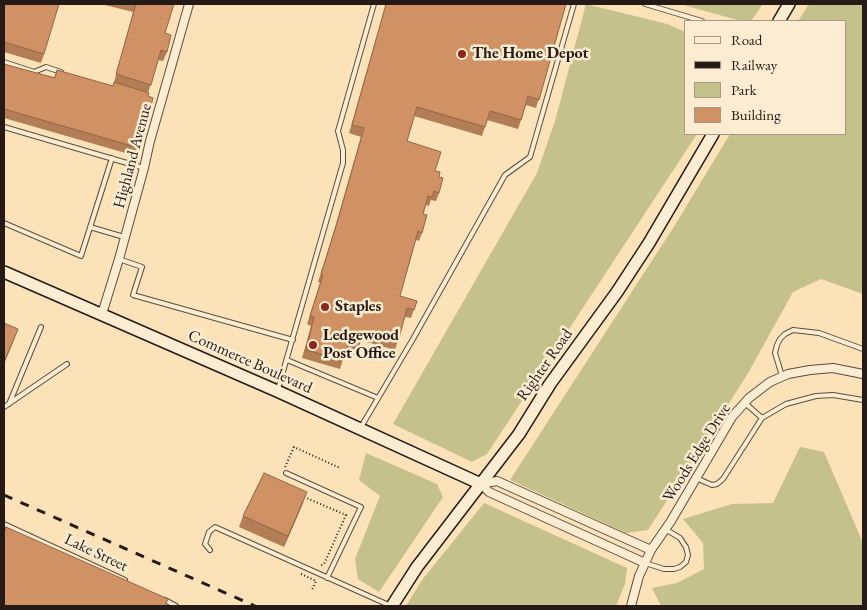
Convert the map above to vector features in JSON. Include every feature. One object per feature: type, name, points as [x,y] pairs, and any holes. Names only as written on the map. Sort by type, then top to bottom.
[{"type":"street","name":"Highland Avenue","points":[[102,314],[144,168],[159,101],[189,4]]},
{"type":"street","points":[[780,20],[789,4]]},
{"type":"street","name":"Righter Road","points":[[392,606],[417,567],[519,434],[550,384],[617,292],[649,243],[712,135]]},
{"type":"street","name":"Commerce Boulevard","points":[[4,272],[277,391],[481,484],[489,492],[645,563]]},
{"type":"street","name":"Woods Edge Drive","points":[[631,606],[639,576],[651,550],[732,417],[745,403],[770,382],[782,376],[810,370],[833,368],[863,374]]},
{"type":"street","name":"Commerce Boulevard","points":[[481,484],[497,481],[651,550]]},
{"type":"lane","points":[[277,391],[343,163],[343,150],[338,131],[374,4]]},
{"type":"lane","points":[[359,429],[413,339],[505,175],[530,157],[574,4]]},
{"type":"lane","points":[[645,4],[699,20]]},
{"type":"lane","points":[[4,62],[34,72],[46,67],[69,74]]},
{"type":"lane","points":[[4,127],[144,168]]},
{"type":"lane","points":[[4,223],[81,256],[112,158]]},
{"type":"lane","points":[[90,227],[125,237]]},
{"type":"lane","points":[[119,259],[142,267],[133,295],[293,340]]},
{"type":"lane","points":[[9,404],[41,327]]},
{"type":"lane","points":[[782,376],[775,353],[780,338],[793,330],[819,333],[863,349]]},
{"type":"lane","points":[[287,360],[378,398]]},
{"type":"lane","points":[[4,407],[68,364]]},
{"type":"lane","points":[[696,478],[712,485],[718,484],[762,418],[786,404],[816,396],[833,395],[863,400]]},
{"type":"lane","points":[[745,403],[762,418]]},
{"type":"lane","points":[[285,472],[361,507],[327,578]]},
{"type":"lane","name":"Lake Street","points":[[4,524],[133,584]]},
{"type":"lane","points":[[210,550],[205,544],[209,532],[215,527],[392,606]]},
{"type":"lane","points":[[645,563],[664,569],[674,569],[686,562],[688,555],[686,547],[680,538],[665,529]]},
{"type":"lane","points":[[159,597],[176,606]]},
{"type":"path","points":[[285,472],[294,447],[340,468]]},
{"type":"path","points":[[303,497],[346,515],[324,564],[320,566]]},
{"type":"green space","points":[[586,4],[667,24],[684,31],[684,135],[696,135],[487,454],[472,462],[393,424],[537,173],[555,121]]},
{"type":"green space","points":[[680,4],[763,4],[752,20],[737,20]]},
{"type":"green space","points":[[809,4],[863,4],[863,294],[821,279],[793,292],[747,375],[648,530],[626,533],[510,480],[675,225],[729,135],[847,135],[847,20],[799,20]]},
{"type":"green space","points":[[800,447],[824,452],[863,543],[863,606],[661,606],[652,588],[677,583],[704,569],[703,543],[683,519],[732,504],[773,503]]},
{"type":"green space","points":[[366,453],[437,484],[443,497],[379,592],[358,579],[355,559],[380,496],[359,480]]},
{"type":"green space","points":[[484,503],[627,568],[625,584],[616,606],[406,606],[422,580]]},
{"type":"building","points":[[4,4],[59,4],[44,54],[4,42]]},
{"type":"building","points":[[136,4],[174,4],[165,33],[171,35],[167,52],[161,50],[151,85],[116,74]]},
{"type":"building","points":[[386,4],[566,4],[539,100],[528,96],[521,120],[490,111],[485,127],[417,107],[407,141],[441,152],[435,171],[440,172],[439,177],[443,178],[439,193],[434,191],[432,197],[428,196],[423,214],[427,215],[422,233],[418,231],[400,296],[417,301],[414,310],[407,308],[398,342],[363,332],[358,348],[348,345],[343,360],[306,350],[314,317],[310,316],[364,128],[352,125]]},
{"type":"building","points":[[4,64],[55,78],[57,70],[113,86],[114,82],[149,93],[148,96],[153,98],[139,148],[4,109]]},
{"type":"building","points":[[4,323],[18,329],[4,362]]},
{"type":"building","points":[[264,473],[307,492],[288,536],[243,516]]},
{"type":"building","points":[[6,527],[168,599],[165,606],[4,606],[4,532]]},
{"type":"railway","points":[[4,495],[255,606]]},
{"type":"place","name":"The Home Depot","points":[[462,54]]},
{"type":"place","name":"Staples","points":[[325,307]]},
{"type":"place","name":"Ledgewood Post Office","points":[[313,345]]}]
